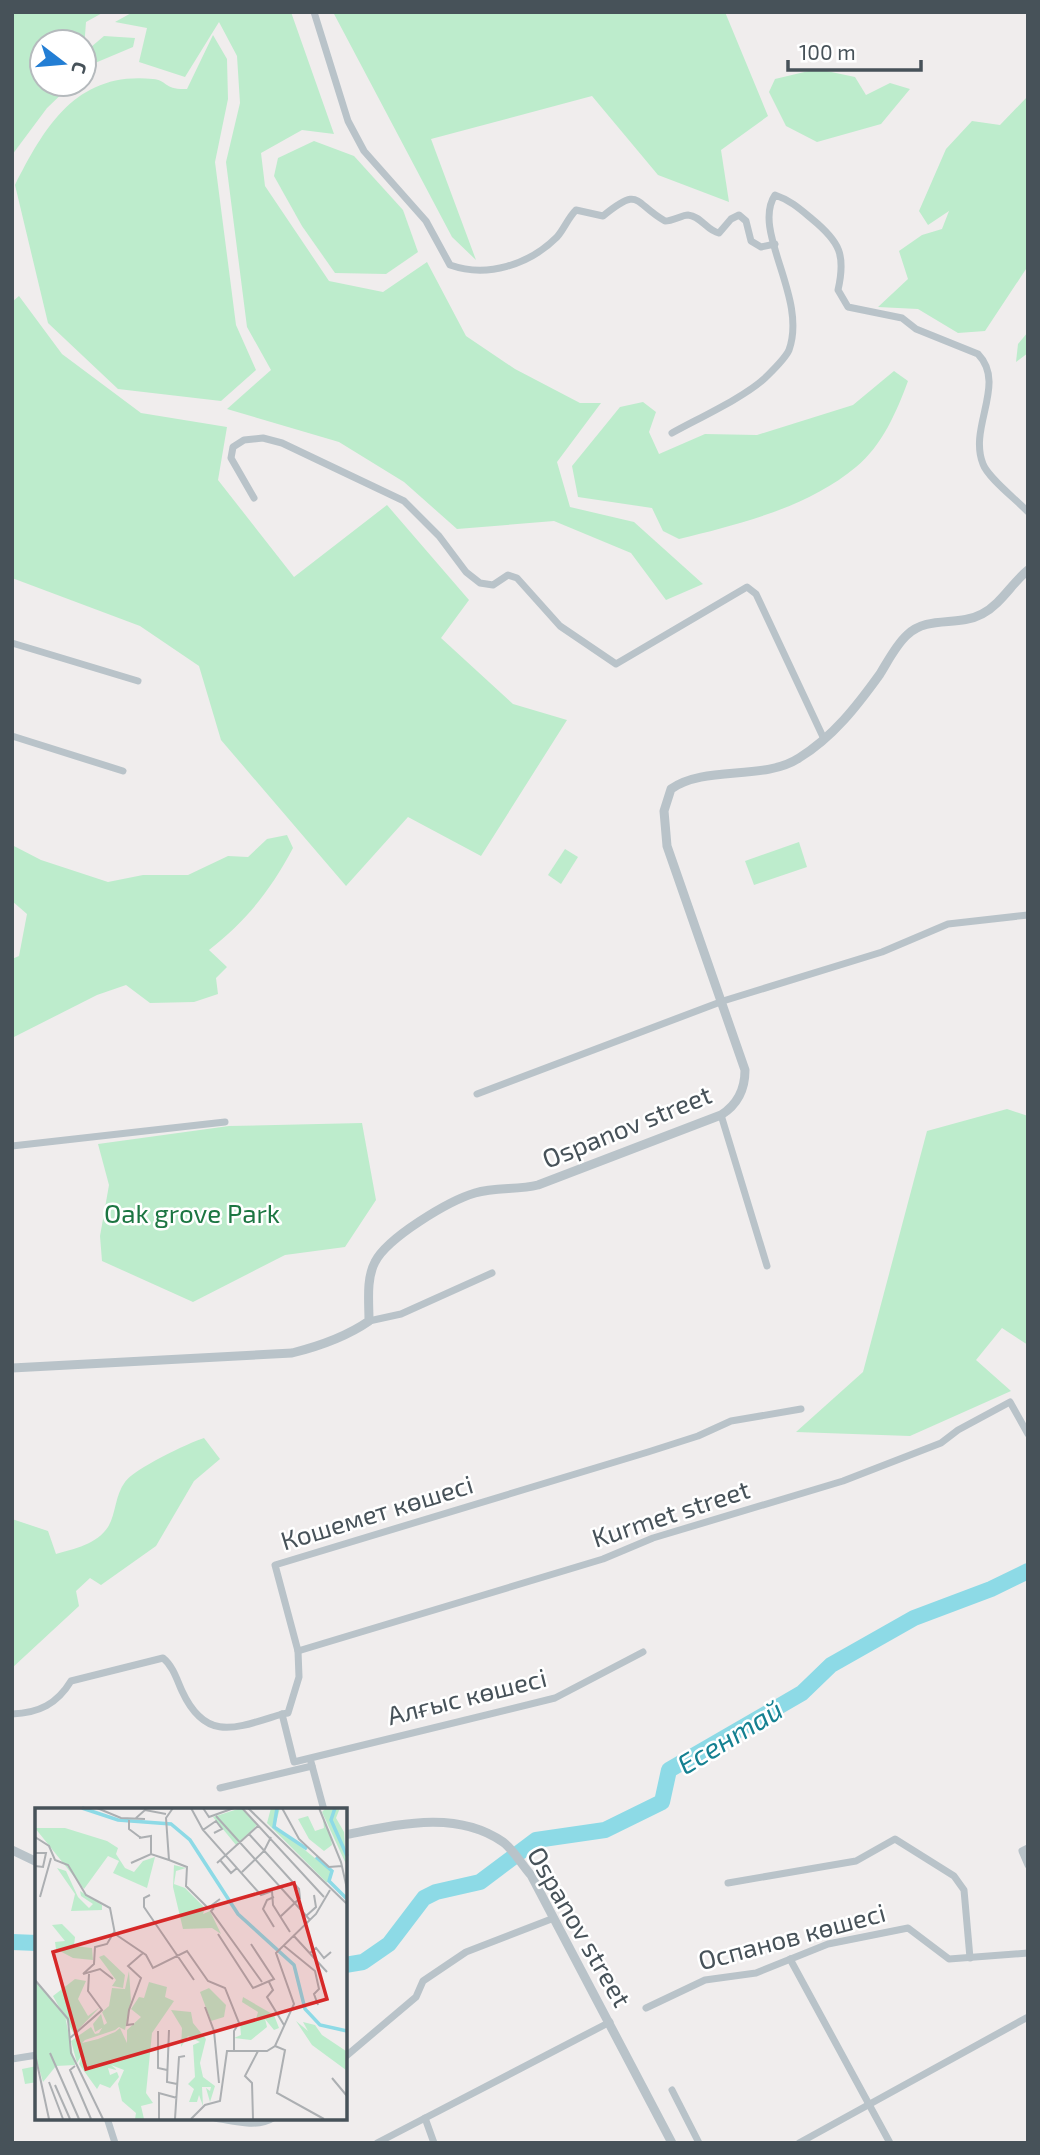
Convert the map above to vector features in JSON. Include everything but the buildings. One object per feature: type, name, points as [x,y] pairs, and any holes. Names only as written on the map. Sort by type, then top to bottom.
[{"type":"street","points":[[314,12],[339,96],[353,131],[364,151],[426,221],[450,265],[483,272],[511,265],[543,250],[560,234],[576,210],[603,216],[620,202],[634,198],[665,221],[687,215],[697,218],[711,232],[719,233],[731,219],[739,215],[746,221],[751,241],[761,247],[775,244]]},
{"type":"street","points":[[672,433],[763,380],[788,351],[794,313],[768,225],[768,206],[775,195],[787,199],[832,236],[842,264],[838,290],[848,307],[901,318],[916,329],[978,354],[985,361],[991,377],[980,431],[983,468],[1028,512]]},
{"type":"street","points":[[254,498],[231,458],[233,447],[244,440],[263,438],[282,443],[384,489],[404,501],[439,536],[466,572],[480,583],[493,585],[508,575],[517,578],[560,626],[616,664],[747,587],[756,594],[824,739]]},
{"type":"street","name":"Ospanov street","points":[[369,1321],[370,1283],[374,1264],[388,1246],[436,1209],[476,1192],[515,1190],[538,1185],[721,1115],[733,1107],[745,1084],[745,1070],[667,846],[664,811],[671,789],[691,781],[778,766],[798,759],[824,739],[864,696],[906,635],[923,623],[954,622],[981,615],[997,603],[1028,569]]},
{"type":"street","points":[[12,643],[138,681]]},
{"type":"street","points":[[12,736],[123,771]]},
{"type":"street","points":[[477,1094],[723,1001],[882,952],[948,924],[1028,915]]},
{"type":"street","points":[[721,1115],[767,1266]]},
{"type":"street","points":[[12,1146],[225,1122]]},
{"type":"street","points":[[12,1368],[292,1353],[338,1339],[369,1321],[401,1314],[492,1273]]},
{"type":"street","name":"Kurmet street","points":[[298,1651],[603,1559],[653,1538],[843,1481],[941,1443],[1010,1402],[1028,1434]]},
{"type":"street","name":"Кошемет көшесі","points":[[282,1714],[288,1713],[299,1677],[298,1651],[275,1565],[648,1452],[698,1436],[731,1421],[801,1409]]},
{"type":"street","name":"Алғыс көшесі","points":[[220,1788],[555,1698],[643,1652]]},
{"type":"street","points":[[12,1714],[45,1708],[63,1695],[71,1681],[163,1658],[190,1708],[204,1724],[219,1729],[247,1725],[282,1714]]},
{"type":"street","name":"Алғыс көшесі","points":[[282,1714],[294,1762],[310,1762]]},
{"type":"street","points":[[310,1762],[323,1808]]},
{"type":"street","name":"Ospanov street","points":[[346,1835],[430,1821],[483,1832],[504,1843],[531,1875],[672,2143]]},
{"type":"street","points":[[728,1883],[856,1861],[895,1839],[954,1876],[964,1889],[970,1958]]},
{"type":"street","points":[[1028,1849],[1022,1851],[1028,1865]]},
{"type":"street","points":[[12,1850],[35,1861]]},
{"type":"street","points":[[346,2056],[416,1997],[423,1981],[466,1952],[554,1918]]},
{"type":"street","name":"Оспанов көшесі","points":[[646,2008],[705,1980],[755,1972],[828,1944],[908,1928],[949,1959],[1028,1953]]},
{"type":"street","points":[[790,1959],[890,2143]]},
{"type":"street","points":[[799,2143],[1028,2017]]},
{"type":"street","points":[[377,2143],[610,2022]]},
{"type":"street","points":[[12,2059],[35,2055]]},
{"type":"street","points":[[672,2090],[699,2143]]},
{"type":"street","points":[[425,2118],[434,2143]]},
{"type":"street","points":[[108,2120],[116,2143]]},
{"type":"street","points":[[225,2120],[239,2123],[269,2120]]},
{"type":"green space","points":[[12,12],[104,12],[86,22],[86,28],[28,28],[28,98],[57,98],[12,155]]},
{"type":"green space","points":[[133,12],[291,12],[334,134],[302,130],[261,153],[265,186],[329,281],[383,292],[427,262],[466,336],[515,369],[580,403],[601,403],[557,462],[570,507],[634,522],[703,584],[666,600],[631,553],[554,521],[457,529],[404,482],[339,442],[227,409],[271,370],[247,327],[226,162],[240,103],[237,56],[219,22],[185,77],[139,62],[147,28],[115,22]]},
{"type":"green space","points":[[333,12],[725,12],[768,116],[721,150],[729,202],[658,175],[592,96],[431,139],[476,260],[452,237]]},
{"type":"green space","points":[[213,35],[227,59],[228,99],[215,162],[236,325],[256,370],[221,401],[118,389],[48,323],[15,185],[52,123],[78,98],[98,98],[98,87],[126,79],[153,79],[170,87],[187,89]]},
{"type":"green space","points":[[104,36],[135,38],[133,47],[98,62],[98,41]]},
{"type":"green space","points":[[817,69],[855,77],[866,95],[890,83],[910,89],[881,124],[817,142],[786,126],[769,92],[775,79]]},
{"type":"green space","points":[[1028,96],[1028,266],[985,331],[958,333],[918,309],[878,307],[908,279],[899,251],[922,235],[942,229],[949,211],[928,225],[919,211],[946,149],[972,121],[1000,125]]},
{"type":"green space","points":[[314,141],[354,156],[403,210],[418,252],[386,274],[335,273],[302,226],[274,176],[278,158]]},
{"type":"green space","points":[[19,296],[62,354],[141,413],[227,427],[218,480],[294,577],[387,505],[469,600],[441,638],[513,704],[567,720],[481,856],[408,817],[346,886],[221,740],[199,666],[140,626],[12,578],[12,302]]},
{"type":"green space","points":[[1028,332],[1028,353],[1016,362],[1018,344]]},
{"type":"green space","points":[[894,371],[908,381],[894,416],[874,449],[837,481],[772,513],[679,539],[663,531],[652,508],[578,497],[572,466],[620,407],[643,402],[656,412],[649,432],[659,454],[705,434],[757,435],[853,405]]},
{"type":"green space","points":[[287,835],[293,848],[276,878],[246,916],[209,950],[227,967],[216,978],[218,994],[194,1002],[150,1003],[126,985],[97,995],[12,1038],[12,959],[19,956],[27,914],[12,901],[12,845],[41,860],[108,882],[143,875],[188,875],[228,856],[248,857],[267,839]]},
{"type":"green space","points":[[799,842],[807,867],[754,885],[745,861]]},
{"type":"green space","points":[[565,849],[578,857],[561,884],[548,875]]},
{"type":"green space","points":[[1007,1109],[1028,1116],[1028,1345],[1002,1328],[976,1360],[1011,1391],[910,1436],[796,1432],[863,1372],[927,1131]]},
{"type":"green space","name":"Oak grove Park","points":[[362,1123],[376,1200],[345,1247],[285,1255],[193,1302],[102,1261],[100,1236],[109,1185],[98,1144],[229,1126]]},
{"type":"green space","points":[[204,1438],[220,1459],[194,1481],[156,1546],[101,1585],[90,1578],[76,1591],[79,1606],[12,1668],[12,1519],[48,1531],[56,1554],[85,1545],[98,1538],[108,1527],[119,1493],[130,1477],[162,1457]]},
{"type":"green space","points":[[35,2066],[35,2082],[25,2084],[22,2069]]},
{"type":"waterway","name":"Есентай","points":[[346,1965],[363,1962],[389,1944],[424,1898],[436,1892],[480,1882],[536,1840],[605,1830],[662,1802],[669,1770],[802,1693],[831,1665],[914,1618],[991,1589],[1028,1571]]},
{"type":"waterway","name":"Есентай","points":[[12,1942],[35,1943]]}]
